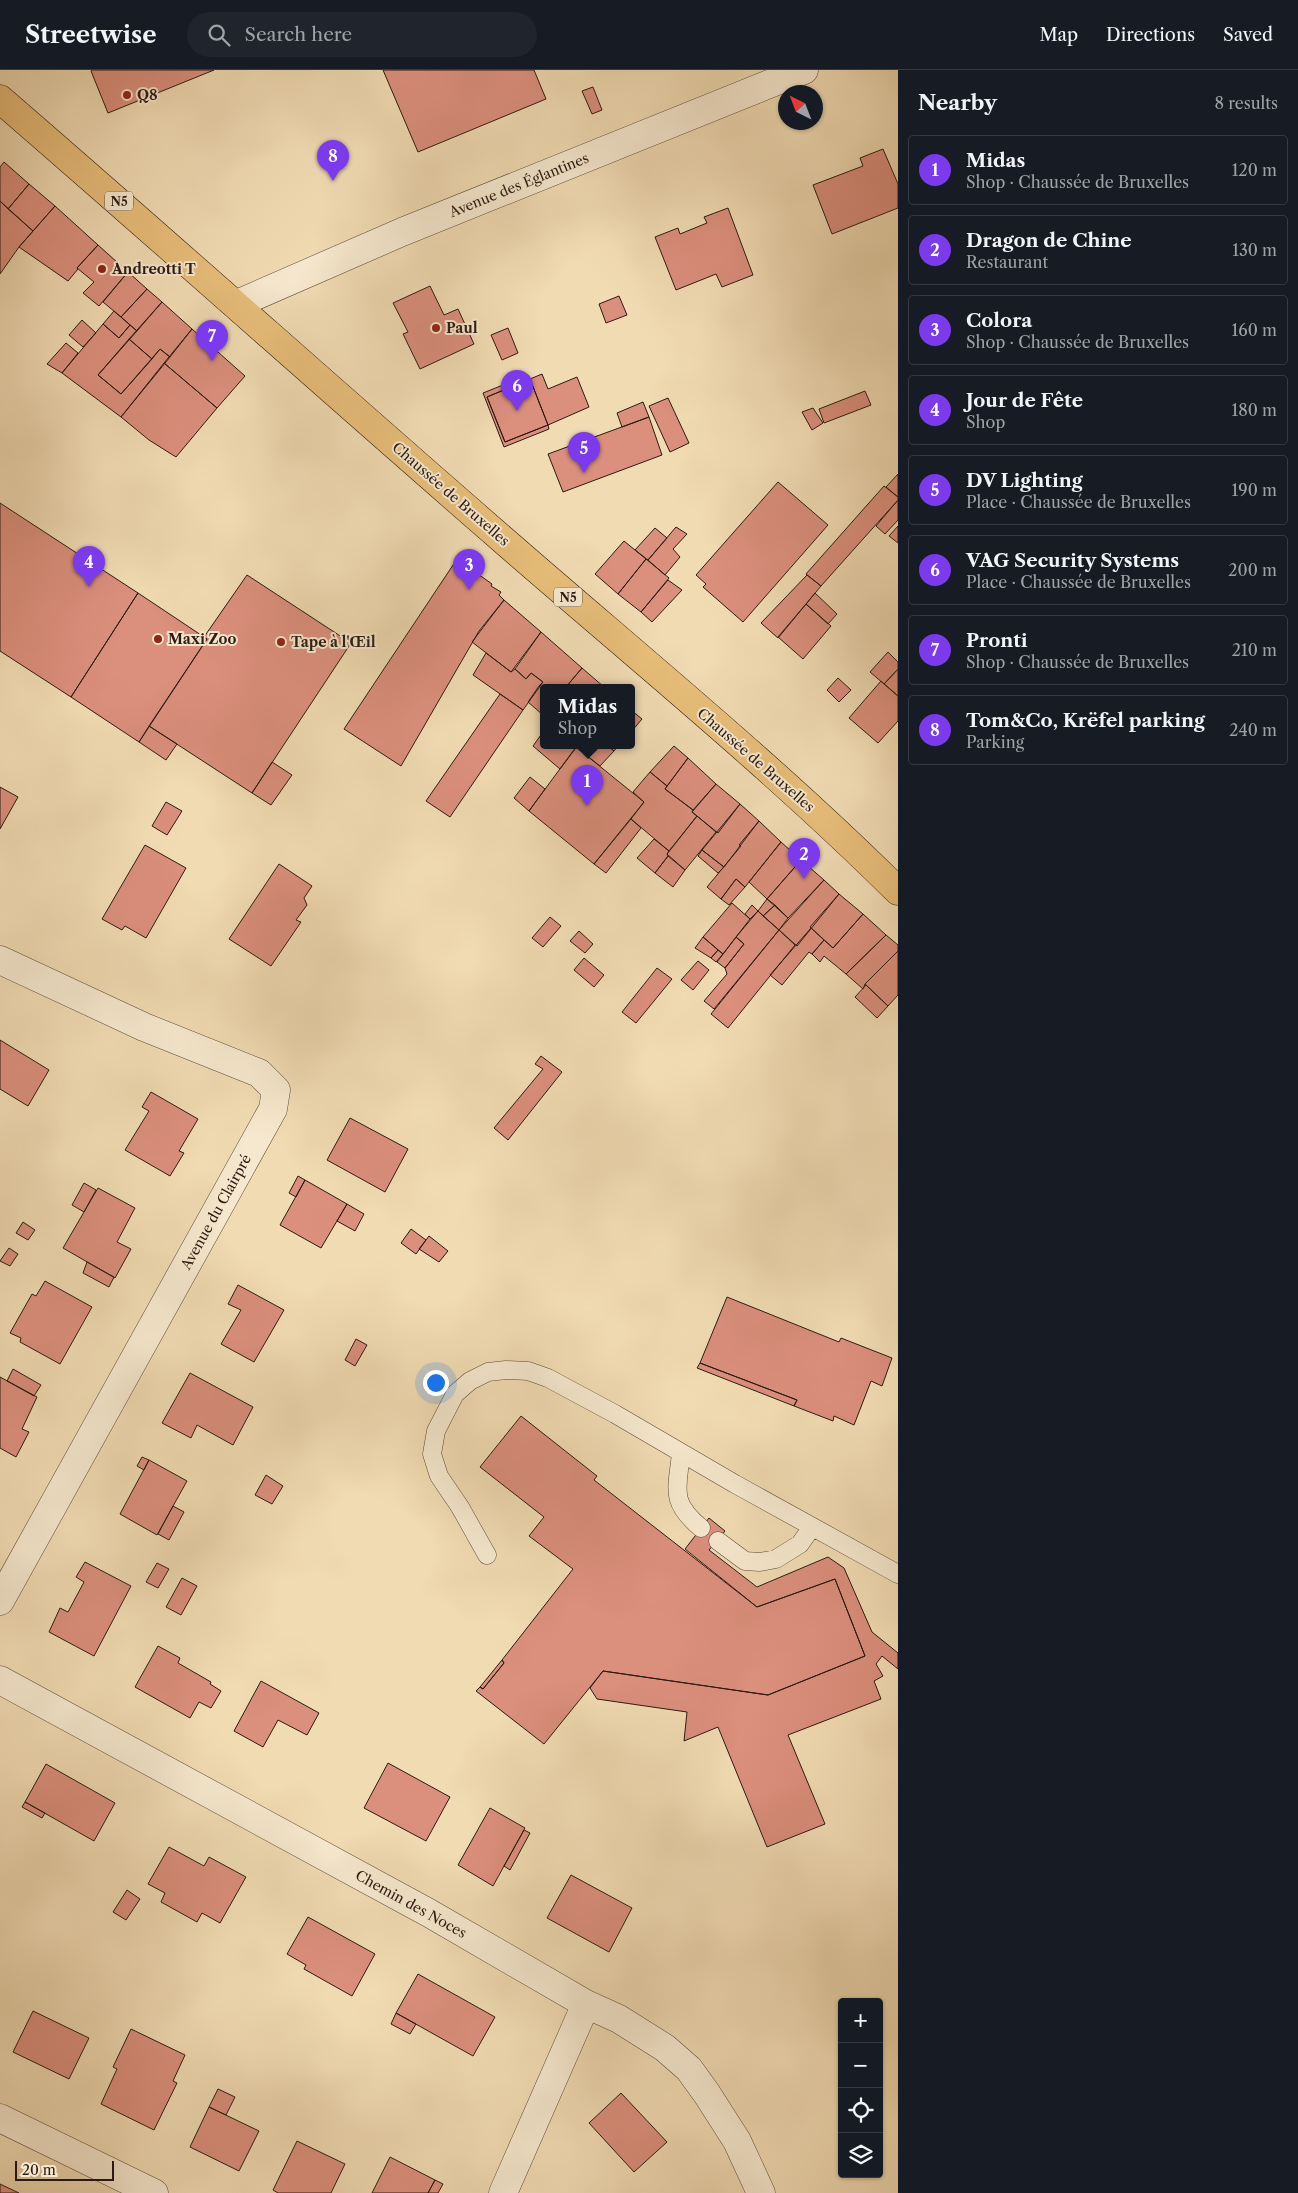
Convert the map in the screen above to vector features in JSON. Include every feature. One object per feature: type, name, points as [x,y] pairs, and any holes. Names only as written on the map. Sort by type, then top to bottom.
[{"type":"main road","name":"Chaussée de Bruxelles","points":[[0,99],[835,828],[898,891]]},
{"type":"street","name":"Avenue des Églantines","points":[[237,304],[402,232],[804,70]]},
{"type":"street","name":"Avenue du Clairpré","points":[[0,960],[144,1027],[259,1073],[276,1090],[273,1109],[0,1601]]},
{"type":"street","name":"Chemin des Noces","points":[[0,1680],[429,1913],[586,2004],[619,2019],[665,2048],[689,2069],[737,2141],[761,2193]]},
{"type":"street","points":[[503,2193],[586,2004]]},
{"type":"street","points":[[0,2118],[154,2193]]},
{"type":"lane","points":[[487,1555],[460,1507],[439,1476],[432,1454],[436,1431],[455,1394],[470,1381],[488,1372],[506,1370],[528,1371],[548,1378],[615,1414],[681,1454],[898,1574]]},
{"type":"lane","points":[[681,1454],[676,1492],[679,1503],[686,1514],[701,1528]]},
{"type":"lane","points":[[718,1540],[745,1561],[760,1562],[776,1559],[800,1544],[812,1527]]},
{"type":"building","name":"Q8","points":[[92,70],[214,70],[108,113],[91,71]]},
{"type":"building","points":[[383,70],[534,70],[546,99],[418,152]]},
{"type":"building","points":[[593,87],[602,110],[592,114],[582,91]]},
{"type":"building","points":[[883,149],[898,184],[898,208],[832,234],[813,185],[863,166],[860,158]]},
{"type":"building","points":[[4,162],[29,184],[8,209],[0,201],[0,167]]},
{"type":"building","points":[[29,184],[55,206],[33,231],[8,209]]},
{"type":"building","points":[[0,201],[33,231],[0,274]]},
{"type":"building","points":[[55,206],[98,245],[68,281],[19,247]]},
{"type":"building","points":[[728,208],[753,275],[722,287],[716,274],[676,290],[655,237],[678,228],[680,234],[707,223],[704,217]]},
{"type":"building","points":[[98,245],[128,272],[99,306],[83,293],[94,282],[77,268]]},
{"type":"building","points":[[128,272],[147,289],[121,317],[103,302]]},
{"type":"building","name":"Paul","points":[[430,286],[444,315],[458,309],[474,344],[420,369],[403,334],[408,332],[393,303]]},
{"type":"building","points":[[147,289],[162,302],[137,331],[121,317]]},
{"type":"building","points":[[619,296],[627,315],[606,323],[599,304]]},
{"type":"building","points":[[162,302],[192,329],[170,357],[160,349],[152,359],[129,339]]},
{"type":"building","points":[[114,311],[130,325],[119,338],[103,324]]},
{"type":"building","points":[[82,320],[96,333],[83,347],[69,335]]},
{"type":"building","points":[[103,324],[119,338],[130,325],[137,331],[98,375],[121,394],[160,349],[170,357],[121,417],[62,373]]},
{"type":"building","points":[[508,328],[518,353],[502,360],[491,335]]},
{"type":"building","points":[[192,329],[245,376],[217,408],[164,363]]},
{"type":"building","points":[[129,339],[152,359],[121,394],[98,375]]},
{"type":"building","points":[[66,343],[78,353],[62,373],[47,364]]},
{"type":"building","points":[[164,363],[217,408],[176,457],[149,440],[121,417]]},
{"type":"building","points":[[542,374],[548,389],[577,377],[589,407],[548,425],[530,379]]},
{"type":"building","points":[[528,375],[530,379],[487,397],[505,442],[548,425],[549,429],[504,447],[483,393]]},
{"type":"building","points":[[530,379],[548,425],[505,442],[487,397]]},
{"type":"building","points":[[865,391],[871,405],[824,423],[819,409]]},
{"type":"building","points":[[668,398],[689,443],[670,452],[649,406]]},
{"type":"building","points":[[643,402],[649,417],[622,427],[617,413]]},
{"type":"building","points":[[813,408],[823,423],[812,430],[802,412]]},
{"type":"building","points":[[649,417],[662,455],[563,492],[548,454]]},
{"type":"building","points":[[898,474],[898,497],[886,487]]},
{"type":"building","points":[[778,482],[828,525],[743,622],[703,587],[706,584],[696,575]]},
{"type":"building","points":[[884,486],[898,497],[898,500],[821,586],[806,574]]},
{"type":"building","points":[[898,500],[898,520],[885,534],[876,526]]},
{"type":"building","points":[[0,503],[138,593],[71,697],[0,651]]},
{"type":"building","points":[[898,526],[898,543],[889,536]]},
{"type":"building","points":[[676,527],[687,534],[673,549],[680,557],[665,575],[648,560]]},
{"type":"building","points":[[655,528],[667,538],[648,560],[635,550]]},
{"type":"building","points":[[624,541],[646,559],[618,594],[595,574]]},
{"type":"building","points":[[457,559],[492,584],[491,586],[501,592],[499,595],[504,600],[479,631],[401,766],[344,729]]},
{"type":"building","points":[[646,559],[669,578],[641,612],[618,594]]},
{"type":"building","points":[[247,575],[351,643],[252,793],[149,726],[207,639],[204,637]]},
{"type":"building","points":[[807,575],[821,586],[778,638],[761,623]]},
{"type":"building","points":[[668,580],[682,590],[652,622],[641,612]]},
{"type":"building","points":[[138,593],[207,639],[139,742],[71,697]]},
{"type":"building","points":[[815,593],[837,614],[828,624],[806,604]]},
{"type":"building","points":[[504,600],[541,632],[511,672],[472,642]]},
{"type":"building","points":[[806,604],[831,626],[803,659],[778,637]]},
{"type":"building","points":[[541,632],[582,668],[569,684],[541,684],[543,682],[531,673],[526,679],[515,669]]},
{"type":"building","points":[[888,652],[898,662],[898,669],[884,684],[870,672]]},
{"type":"building","points":[[486,653],[511,672],[515,669],[526,679],[531,673],[543,682],[523,710],[473,675]]},
{"type":"building","points":[[582,668],[601,684],[569,684]]},
{"type":"building","points":[[898,669],[898,696],[884,684]]},
{"type":"building","points":[[838,678],[851,690],[839,702],[827,690]]},
{"type":"building","points":[[881,681],[898,696],[898,721],[878,743],[849,718]]},
{"type":"building","points":[[539,686],[540,712],[528,702]]},
{"type":"building","points":[[500,694],[523,710],[450,817],[426,801]]},
{"type":"building","points":[[635,713],[642,719],[635,727]]},
{"type":"building","points":[[149,726],[177,744],[166,760],[139,742]]},
{"type":"building","points":[[540,736],[540,749],[575,749],[560,769],[533,746]]},
{"type":"building","points":[[674,746],[688,758],[667,786],[650,772]]},
{"type":"building","points":[[575,749],[578,749],[644,802],[594,864],[529,811]]},
{"type":"building","points":[[579,749],[612,749],[614,751],[600,766]]},
{"type":"building","points":[[688,758],[716,784],[693,810],[665,789]]},
{"type":"building","points":[[272,762],[292,775],[271,805],[252,793]]},
{"type":"building","points":[[650,772],[667,786],[665,789],[693,810],[692,812],[697,816],[669,851],[631,819],[644,802],[633,792]]},
{"type":"building","points":[[530,777],[545,789],[529,811],[514,798]]},
{"type":"building","points":[[716,784],[740,804],[718,833],[692,812]]},
{"type":"building","points":[[0,787],[18,797],[0,829]]},
{"type":"building","points":[[166,802],[182,811],[167,835],[152,826]]},
{"type":"building","points":[[740,804],[759,821],[724,867],[702,850]]},
{"type":"building","points":[[697,816],[716,832],[685,870],[667,854]]},
{"type":"building","points":[[631,819],[641,828],[606,873],[594,864]]},
{"type":"building","points":[[759,821],[781,842],[745,887],[736,879],[721,899],[707,887]]},
{"type":"building","points":[[654,839],[669,851],[668,856],[655,873],[637,858]]},
{"type":"building","points":[[781,842],[801,860],[767,899],[749,882]]},
{"type":"building","points":[[145,845],[186,868],[146,938],[125,926],[122,930],[102,919]]},
{"type":"building","points":[[702,850],[724,867],[718,873],[698,856]]},
{"type":"building","points":[[668,856],[685,870],[673,887],[655,873]]},
{"type":"building","points":[[801,860],[824,880],[788,918],[767,899]]},
{"type":"building","points":[[279,864],[312,886],[304,898],[307,905],[296,920],[301,922],[271,966],[229,939]]},
{"type":"building","points":[[736,879],[745,887],[729,905],[721,899]]},
{"type":"building","points":[[824,880],[839,894],[797,946],[779,930]]},
{"type":"building","points":[[839,894],[863,914],[833,948],[810,927]]},
{"type":"building","points":[[767,899],[775,905],[763,916],[758,911]]},
{"type":"building","points":[[732,903],[750,919],[723,954],[703,937]]},
{"type":"building","points":[[752,905],[758,911],[750,919],[745,914]]},
{"type":"building","points":[[775,905],[788,918],[779,930],[763,916]]},
{"type":"building","points":[[758,911],[779,930],[714,1009],[704,1001],[727,974],[725,968],[744,944],[736,937]]},
{"type":"building","points":[[863,914],[886,935],[846,974],[824,956],[820,962],[812,954],[824,940],[833,948]]},
{"type":"building","points":[[550,917],[561,926],[543,947],[532,938]]},
{"type":"building","points":[[811,928],[824,940],[812,954],[809,952],[782,985],[770,975]]},
{"type":"building","points":[[779,930],[795,945],[728,1028],[711,1014]]},
{"type":"building","points":[[579,931],[593,944],[585,953],[570,941]]},
{"type":"building","points":[[886,935],[898,945],[898,951],[865,984],[863,989],[846,974]]},
{"type":"building","points":[[703,937],[718,950],[711,958],[695,948]]},
{"type":"building","points":[[736,937],[744,944],[725,968],[717,962]]},
{"type":"building","points":[[718,950],[723,954],[716,962],[711,958]]},
{"type":"building","points":[[898,951],[898,995],[888,1006],[865,984]]},
{"type":"building","points":[[584,958],[604,975],[594,987],[574,970]]},
{"type":"building","points":[[698,961],[709,970],[693,990],[681,980]]},
{"type":"building","points":[[657,968],[672,979],[636,1023],[622,1012]]},
{"type":"building","points":[[866,985],[888,1006],[877,1018],[855,997]]},
{"type":"building","points":[[0,1040],[49,1070],[28,1106],[0,1089]]},
{"type":"building","points":[[541,1056],[562,1072],[508,1140],[494,1128],[543,1069],[535,1064]]},
{"type":"building","points":[[151,1092],[198,1119],[179,1151],[184,1153],[170,1176],[125,1150],[149,1111],[142,1107]]},
{"type":"building","points":[[350,1118],[408,1149],[385,1192],[327,1160]]},
{"type":"building","points":[[298,1176],[305,1180],[296,1197],[289,1193]]},
{"type":"building","points":[[305,1180],[347,1204],[321,1248],[280,1225]]},
{"type":"building","points":[[84,1183],[96,1190],[84,1212],[72,1205]]},
{"type":"building","points":[[98,1188],[135,1208],[117,1242],[131,1249],[115,1278],[63,1248]]},
{"type":"building","points":[[347,1204],[364,1214],[355,1231],[337,1221]]},
{"type":"building","points":[[23,1222],[35,1230],[28,1240],[16,1233]]},
{"type":"building","points":[[411,1229],[426,1240],[416,1254],[401,1243]]},
{"type":"building","points":[[429,1236],[448,1251],[439,1262],[419,1249]]},
{"type":"building","points":[[9,1248],[18,1254],[10,1266],[0,1261]]},
{"type":"building","points":[[87,1262],[114,1277],[109,1287],[83,1273]]},
{"type":"building","points":[[45,1281],[92,1307],[60,1364],[20,1342],[21,1338],[10,1333],[32,1294],[36,1296]]},
{"type":"building","points":[[238,1285],[284,1310],[254,1362],[221,1344],[241,1310],[228,1304]]},
{"type":"building","points":[[727,1297],[839,1342],[841,1338],[892,1358],[882,1386],[871,1381],[854,1425],[834,1416],[833,1421],[794,1406],[797,1400],[700,1363]]},
{"type":"building","points":[[356,1339],[367,1345],[355,1366],[345,1360]]},
{"type":"building","points":[[700,1363],[797,1400],[794,1406],[697,1368]]},
{"type":"building","points":[[13,1369],[41,1385],[34,1396],[7,1381]]},
{"type":"building","points":[[190,1373],[253,1407],[233,1445],[197,1425],[191,1438],[162,1423]]},
{"type":"building","points":[[0,1377],[37,1397],[22,1429],[29,1432],[16,1457],[0,1448]]},
{"type":"building","points":[[521,1416],[597,1476],[594,1480],[757,1607],[835,1579],[865,1656],[768,1695],[603,1671],[544,1744],[476,1691],[480,1687],[483,1689],[504,1663],[502,1660],[573,1569],[529,1536],[544,1517],[480,1467]]},
{"type":"building","points":[[142,1457],[149,1460],[144,1470],[137,1466]]},
{"type":"building","points":[[149,1460],[187,1481],[157,1535],[120,1514]]},
{"type":"building","points":[[266,1475],[283,1486],[272,1504],[255,1495]]},
{"type":"building","points":[[173,1506],[184,1512],[169,1540],[158,1534]]},
{"type":"building","points":[[709,1518],[725,1531],[709,1550],[757,1587],[828,1557],[844,1568],[872,1632],[898,1653],[898,1669],[882,1656],[876,1664],[883,1676],[874,1681],[881,1699],[788,1735],[825,1824],[767,1847],[718,1727],[684,1741],[687,1712],[597,1699],[590,1688],[603,1671],[768,1695],[865,1656],[835,1579],[757,1607],[685,1549]]},
{"type":"building","points":[[85,1562],[131,1586],[94,1656],[49,1632],[60,1608],[68,1612],[84,1582],[76,1577]]},
{"type":"building","points":[[157,1563],[169,1569],[158,1588],[146,1582]]},
{"type":"building","points":[[182,1578],[197,1586],[181,1615],[166,1607]]},
{"type":"building","points":[[158,1646],[180,1658],[178,1663],[211,1682],[210,1684],[221,1691],[211,1708],[199,1702],[190,1718],[135,1687]]},
{"type":"building","points":[[502,1660],[504,1663],[483,1689],[480,1687]]},
{"type":"building","points":[[261,1681],[319,1713],[307,1735],[278,1720],[263,1747],[234,1731]]},
{"type":"building","points":[[388,1763],[450,1797],[426,1841],[364,1808]]},
{"type":"building","points":[[46,1764],[115,1803],[94,1841],[25,1802]]},
{"type":"building","points":[[25,1802],[45,1813],[42,1818],[22,1807]]},
{"type":"building","points":[[490,1808],[525,1828],[493,1886],[458,1865]]},
{"type":"building","points":[[524,1830],[530,1833],[510,1870],[504,1866]]},
{"type":"building","points":[[169,1847],[204,1866],[209,1857],[246,1877],[220,1923],[202,1913],[197,1922],[161,1902],[165,1893],[148,1884]]},
{"type":"building","points":[[571,1875],[632,1908],[609,1952],[547,1918]]},
{"type":"building","points":[[127,1890],[140,1899],[126,1920],[113,1912]]},
{"type":"building","points":[[308,1917],[375,1954],[352,1996],[304,1969],[306,1965],[287,1954]]},
{"type":"building","points":[[418,1974],[495,2017],[473,2056],[396,2013]]},
{"type":"building","points":[[33,2011],[89,2038],[69,2079],[13,2052]]},
{"type":"building","points":[[396,2013],[416,2024],[410,2034],[391,2024]]},
{"type":"building","points":[[131,2029],[185,2055],[173,2081],[177,2083],[154,2130],[101,2104],[117,2069],[113,2067]]},
{"type":"building","points":[[218,2089],[235,2097],[226,2115],[209,2107]]},
{"type":"building","points":[[621,2093],[667,2142],[634,2172],[589,2123]]},
{"type":"building","points":[[209,2107],[259,2131],[239,2171],[190,2147]]},
{"type":"building","points":[[297,2141],[345,2164],[331,2193],[278,2193],[273,2190]]},
{"type":"building","points":[[390,2157],[435,2180],[428,2193],[372,2193]]},
{"type":"building","points":[[435,2180],[443,2184],[438,2193],[428,2193]]},
{"type":"building","points":[[0,2184],[19,2193],[0,2193]]},
{"type":"place","name":"Q8","points":[[127,95]]},
{"type":"place","name":"Tom&Co, Krëfel parking","points":[[333,181]]},
{"type":"place","name":"Andreotti T","points":[[102,269]]},
{"type":"place","name":"Paul","points":[[436,328]]},
{"type":"place","name":"Pronti","points":[[212,361]]},
{"type":"place","name":"VAG Security Systems","points":[[517,411]]},
{"type":"place","name":"DV Lighting","points":[[584,473]]},
{"type":"place","name":"Jour de Fête","points":[[89,587]]},
{"type":"place","name":"Colora","points":[[469,590]]},
{"type":"place","name":"Maxi Zoo","points":[[158,639]]},
{"type":"place","name":"Tape à l'Œil","points":[[281,642]]},
{"type":"place","name":"Midas","points":[[587,806]]},
{"type":"place","name":"Dragon de Chine","points":[[804,879]]}]
